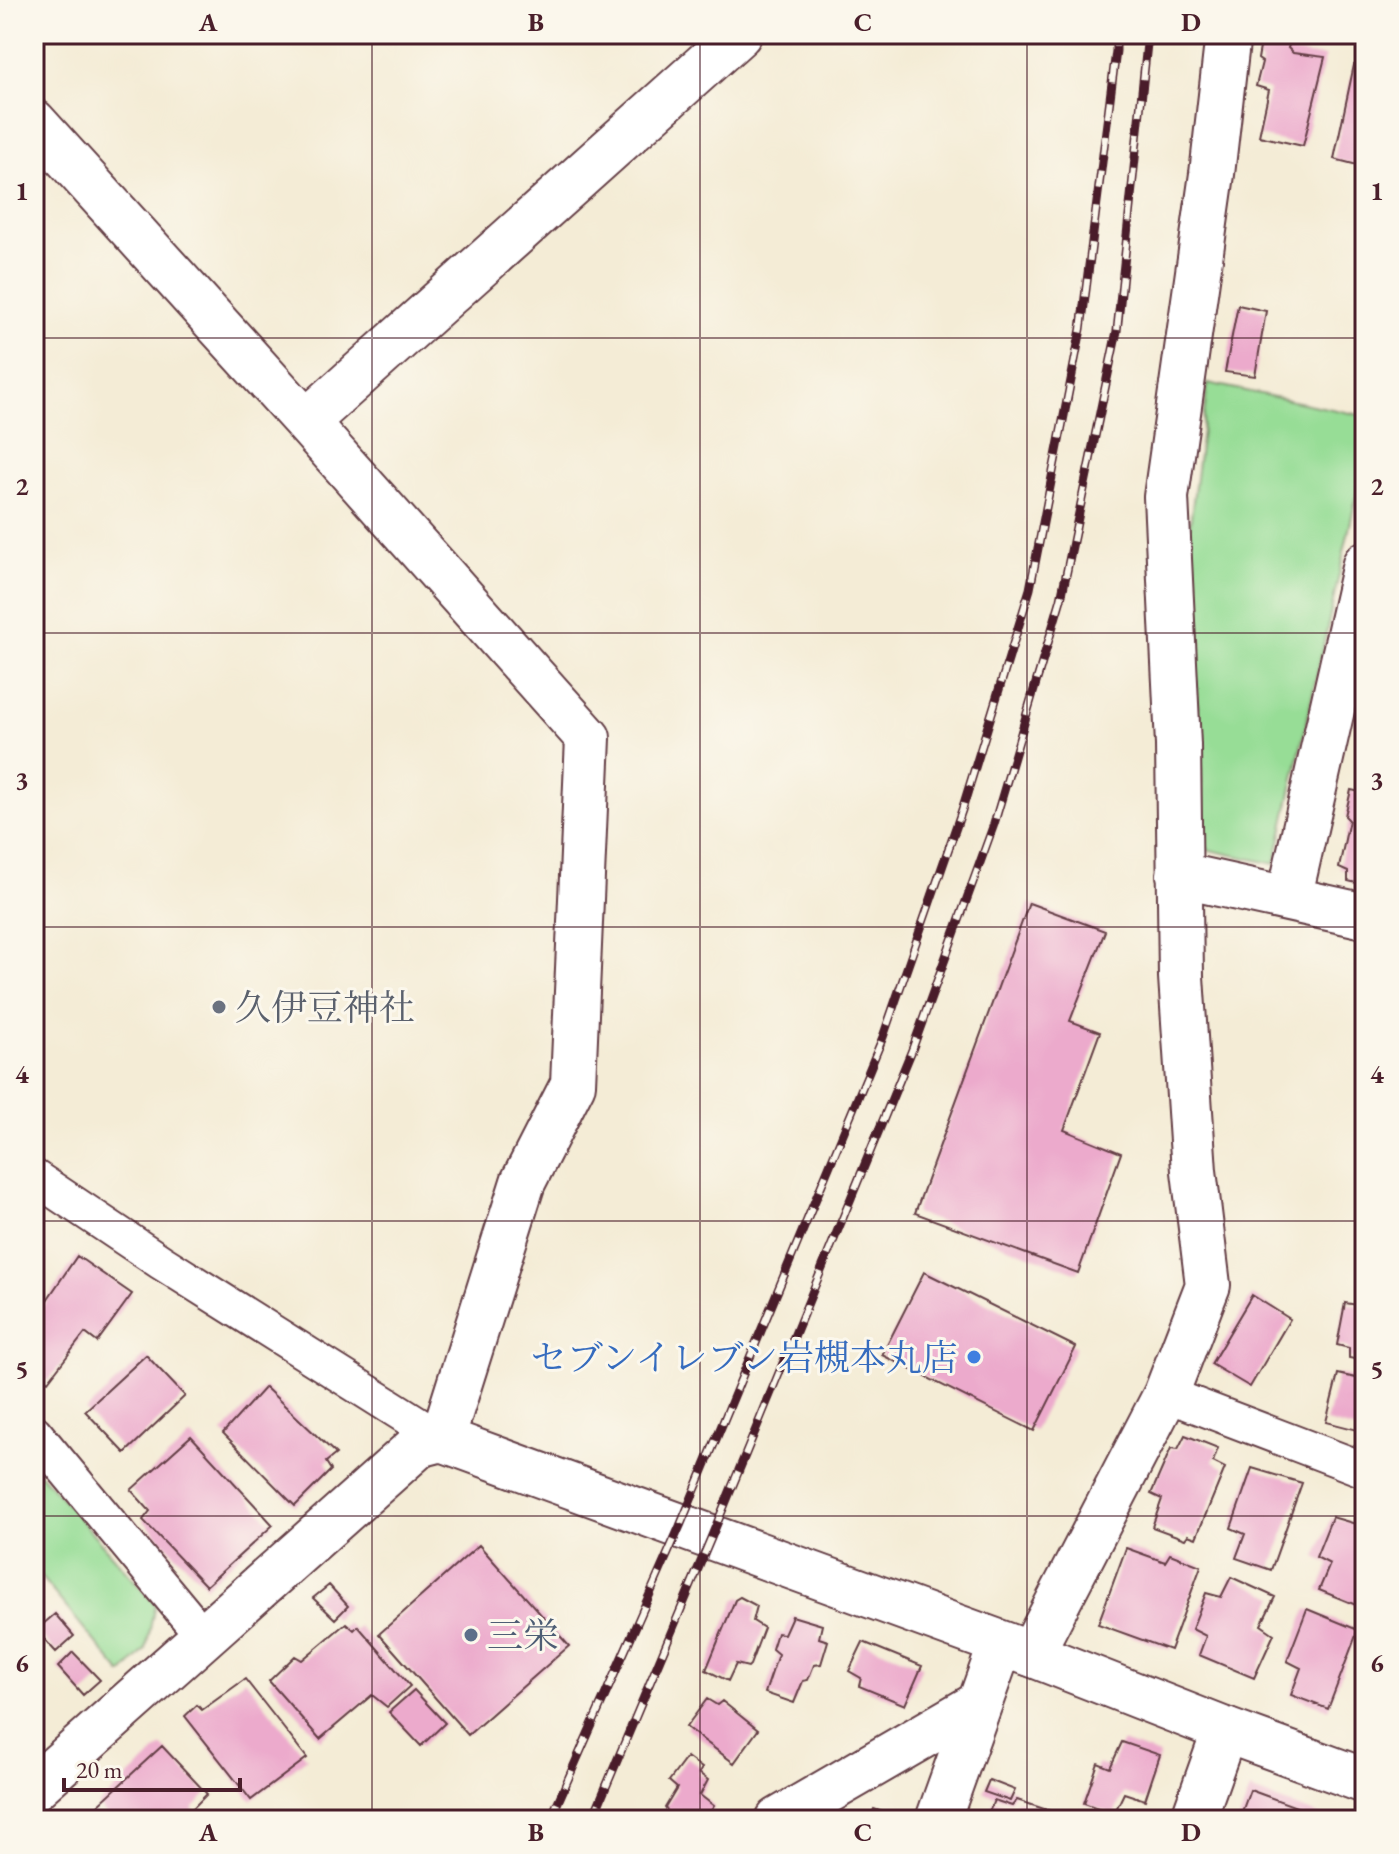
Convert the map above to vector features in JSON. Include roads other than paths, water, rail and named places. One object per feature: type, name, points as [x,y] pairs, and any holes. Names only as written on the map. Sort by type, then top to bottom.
[{"type":"street","points":[[306,422],[739,34]]},
{"type":"street","points":[[938,1820],[980,1703],[1016,1649],[1166,1394],[1208,1285],[1194,1171],[1181,977],[1178,745],[1166,497],[1212,174],[1228,34]]},
{"type":"street","points":[[34,122],[588,738],[573,1084],[523,1182],[442,1439]]},
{"type":"street","points":[[1289,899],[1365,564]]},
{"type":"street","points":[[1179,875],[1365,916]]},
{"type":"street","points":[[34,1788],[419,1445],[442,1439],[1016,1649],[1365,1781]]},
{"type":"street","points":[[778,1820],[980,1703]]},
{"type":"street","points":[[1193,1820],[1225,1730]]},
{"type":"lane","points":[[34,1177],[161,1262],[442,1439]]},
{"type":"lane","points":[[1166,1394],[1365,1470]]},
{"type":"lane","points":[[34,1432],[204,1637]]},
{"type":"railway","points":[[550,1820],[680,1526],[883,1037],[962,810],[1030,589],[1081,329],[1116,34]]},
{"type":"railway","points":[[592,1820],[912,1050],[994,824],[1061,599],[1117,331],[1148,34]]},
{"type":"place","name":"久伊豆神社","points":[[219,1007]]},
{"type":"place","name":"セブンイレブン岩槻本丸店","points":[[974,1357]]},
{"type":"place","name":"三栄","points":[[471,1635]]}]
